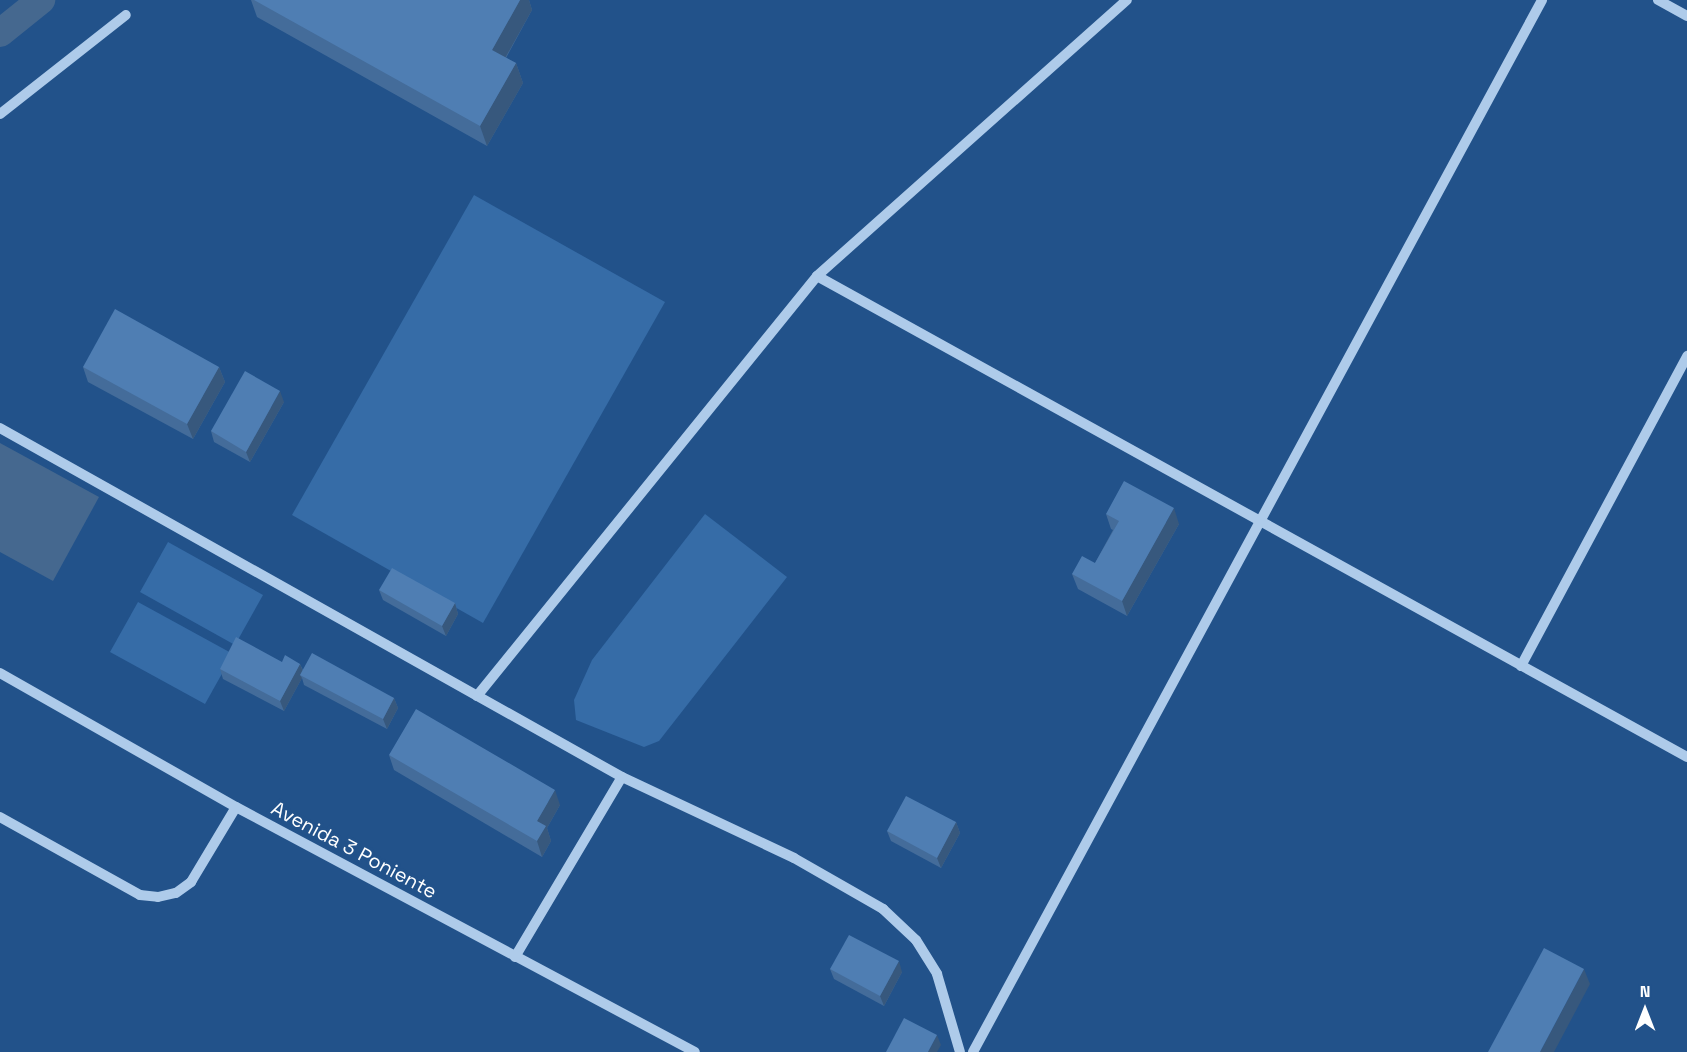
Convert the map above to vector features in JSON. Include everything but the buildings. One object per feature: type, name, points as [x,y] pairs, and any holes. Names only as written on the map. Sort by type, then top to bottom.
[{"type":"street","points":[[477,696],[817,276],[1127,0]]},
{"type":"street","points":[[973,1052],[1542,0]]},
{"type":"street","points":[[1658,0],[1687,16]]},
{"type":"street","points":[[0,114],[126,15]]},
{"type":"street","points":[[817,276],[1687,757]]},
{"type":"street","points":[[1521,666],[1687,356]]},
{"type":"street","points":[[0,428],[622,777],[794,858],[883,909],[916,940],[937,974],[960,1052]]},
{"type":"street","name":"Avenida 3 Poniente","points":[[0,673],[236,807],[695,1052]]},
{"type":"street","points":[[515,957],[622,777]]},
{"type":"street","points":[[0,817],[140,895],[158,897],[176,893],[191,882],[236,807]]},
{"type":"shaded area","points":[[474,195],[665,302],[483,623],[292,515]]},
{"type":"shaded area","points":[[0,443],[99,497],[53,581],[0,552]]},
{"type":"shaded area","points":[[705,514],[787,577],[659,741],[644,747],[576,720],[574,700],[592,660]]},
{"type":"shaded area","points":[[168,542],[263,595],[235,645],[140,592]]},
{"type":"shaded area","points":[[138,602],[233,654],[205,704],[110,652]]},
{"type":"waterway","points":[[0,33],[41,0]]}]
